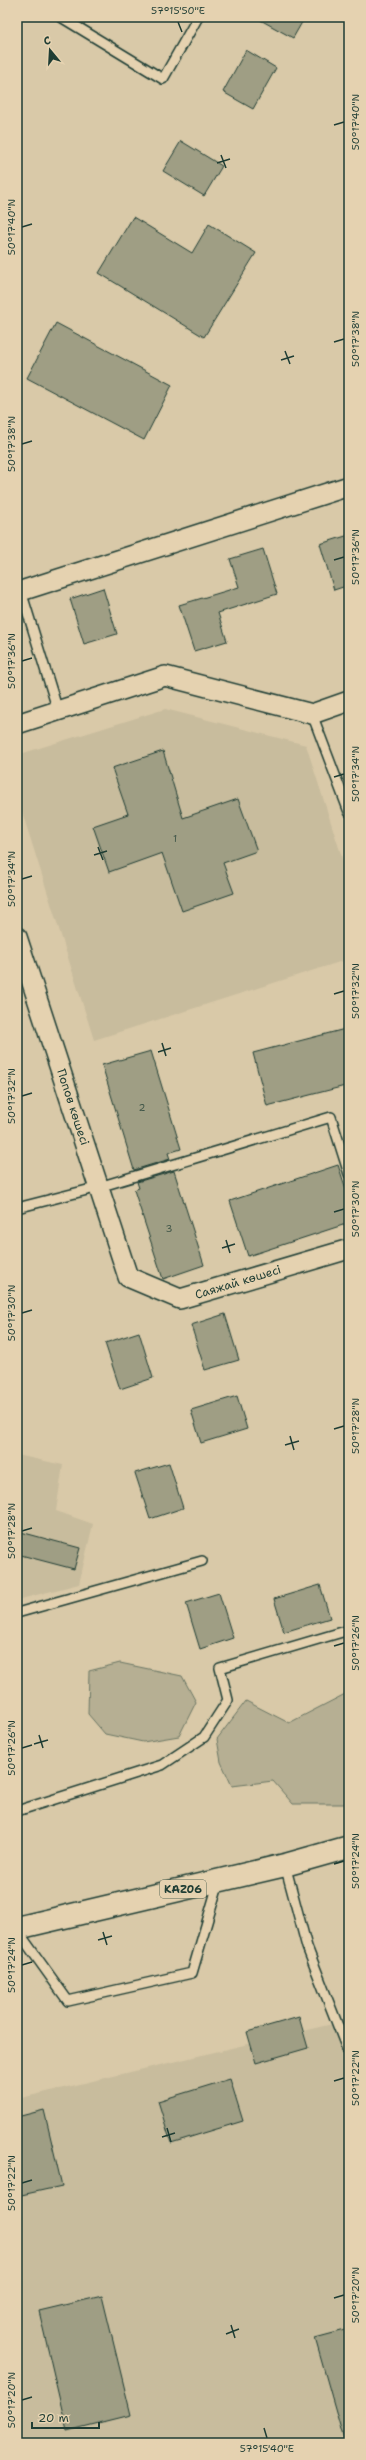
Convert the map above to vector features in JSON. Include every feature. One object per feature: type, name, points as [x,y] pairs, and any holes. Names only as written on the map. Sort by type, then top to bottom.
[{"type":"highway","name":"KАZ06","points":[[17,1929],[349,1847]]},
{"type":"street","points":[[21,591],[349,486]]},
{"type":"street","points":[[17,724],[165,676],[312,714],[349,701]]},
{"type":"street","name":"Попов көшесі","points":[[17,937],[128,1277]]},
{"type":"street","name":"Саяжай көшесі","points":[[128,1277],[180,1300],[349,1249]]},
{"type":"lane","points":[[61,17],[163,79],[198,17]]},
{"type":"lane","points":[[21,591],[58,711]]},
{"type":"lane","points":[[312,714],[349,812]]},
{"type":"lane","points":[[17,1208],[99,1187],[331,1117],[349,1174]]},
{"type":"lane","points":[[17,1613],[202,1561]]},
{"type":"lane","points":[[17,1811],[162,1765],[204,1737],[228,1700],[220,1668],[349,1630]]},
{"type":"lane","points":[[285,1864],[306,1947],[349,2054]]},
{"type":"lane","points":[[17,1929],[68,2001],[192,1973],[219,1880]]},
{"type":"shaded area","points":[[165,709],[306,745],[349,879],[349,959],[94,1040],[17,796],[17,755]]},
{"type":"shaded area","points":[[17,1455],[63,1465],[56,1511],[93,1524],[79,1584],[17,1600]]},
{"type":"shaded area","points":[[120,1663],[182,1676],[196,1702],[179,1736],[143,1742],[105,1734],[88,1714],[89,1671]]},
{"type":"shaded area","points":[[349,1692],[349,1802],[344,1804],[293,1804],[273,1781],[232,1786],[221,1762],[217,1739],[246,1701],[289,1723]]},
{"type":"shaded area","points":[[349,2020],[349,2443],[17,2443],[17,2099]]},
{"type":"building","points":[[255,17],[305,17],[293,38]]},
{"type":"building","points":[[246,50],[276,68],[253,109],[223,92]]},
{"type":"building","points":[[181,141],[222,166],[204,196],[163,171]]},
{"type":"building","points":[[133,217],[192,253],[209,224],[256,253],[204,337],[99,273]]},
{"type":"building","points":[[56,323],[172,385],[144,440],[27,378]]},
{"type":"building","points":[[349,535],[349,585],[334,590],[320,544]]},
{"type":"building","points":[[263,549],[277,594],[218,613],[227,641],[194,651],[179,605],[239,587],[230,559]]},
{"type":"building","points":[[103,588],[117,634],[84,644],[70,599]]},
{"type":"building","points":[[163,751],[183,818],[238,799],[257,851],[223,863],[234,893],[182,911],[162,853],[109,872],[93,826],[128,814],[112,768]]},
{"type":"building","points":[[345,1029],[349,1044],[349,1085],[267,1106],[253,1053]]},
{"type":"building","points":[[151,1051],[181,1149],[168,1153],[170,1159],[134,1170],[102,1065]]},
{"type":"building","points":[[338,1165],[349,1198],[349,1223],[248,1256],[230,1201]]},
{"type":"building","points":[[174,1171],[204,1265],[163,1279],[134,1190],[139,1188],[137,1182]]},
{"type":"building","points":[[225,1314],[239,1360],[205,1370],[191,1325]]},
{"type":"building","points":[[139,1332],[153,1378],[120,1389],[105,1343]]},
{"type":"building","points":[[237,1396],[247,1429],[201,1443],[191,1410]]},
{"type":"building","points":[[169,1463],[183,1508],[150,1519],[135,1473]]},
{"type":"building","points":[[17,1531],[80,1548],[74,1569],[17,1554]]},
{"type":"building","points":[[320,1585],[330,1618],[284,1632],[274,1599]]},
{"type":"building","points":[[219,1593],[233,1638],[200,1649],[186,1603]]},
{"type":"building","points":[[299,2017],[308,2048],[256,2063],[247,2032]]},
{"type":"building","points":[[230,2079],[243,2121],[171,2143],[158,2101]]},
{"type":"building","points":[[44,2110],[62,2186],[17,2196],[17,2117]]},
{"type":"building","points":[[102,2296],[131,2415],[67,2431],[39,2311]]},
{"type":"building","points":[[345,2330],[349,2345],[349,2439],[344,2440],[315,2338]]}]
